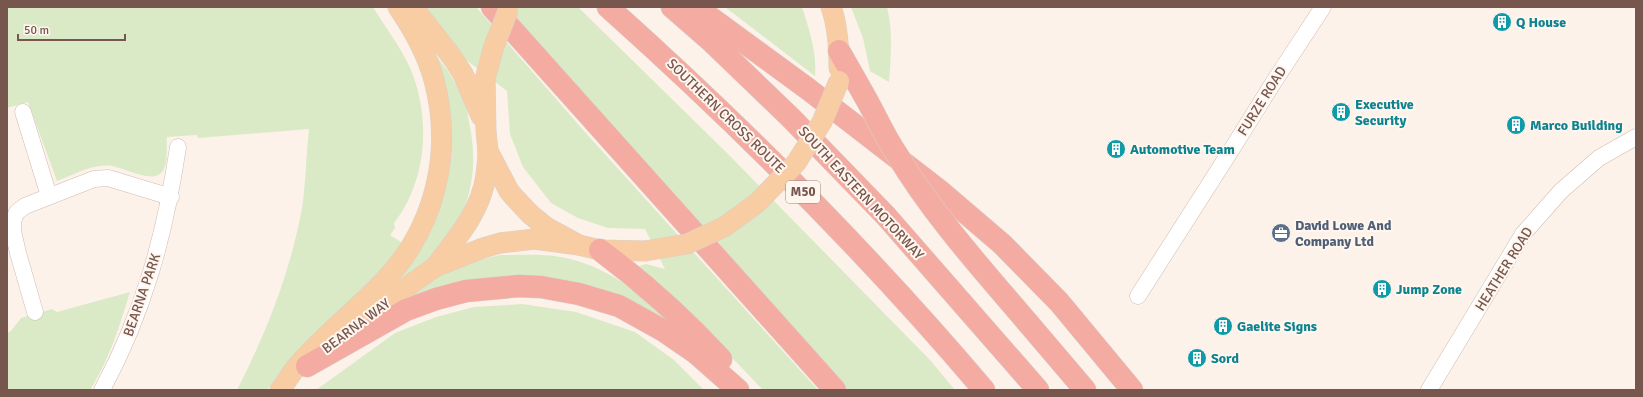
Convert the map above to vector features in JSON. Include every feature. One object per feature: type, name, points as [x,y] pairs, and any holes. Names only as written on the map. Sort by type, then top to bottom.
[{"type":"highway","points":[[492,7],[835,390]]},
{"type":"highway","name":"SOUTHERN CROSS ROUTE","points":[[608,7],[680,71],[813,201],[934,331],[984,390]]},
{"type":"highway","name":"SOUTH EASTERN MOTORWAY","points":[[672,7],[791,118],[886,216],[1038,390]]},
{"type":"highway","points":[[696,7],[808,89],[940,191],[1002,244],[1059,302],[1132,390]]},
{"type":"highway","points":[[839,51],[896,153],[931,206],[967,251],[1085,390]]},
{"type":"highway","points":[[600,250],[638,279],[682,319],[751,390]]},
{"type":"highway","points":[[307,366],[406,310],[436,299],[466,291],[519,286],[578,294],[619,306],[664,331],[690,348],[738,390]]},
{"type":"main road","points":[[281,390],[299,364],[332,330],[385,280],[414,242],[425,222],[432,201],[439,176],[442,152],[440,106],[434,79],[420,44],[398,7]]},
{"type":"main road","points":[[413,7],[452,57],[463,74],[472,92],[487,141],[509,191],[514,197],[530,214],[546,227],[579,245],[600,250],[622,252],[645,251],[687,244],[724,227],[757,203],[796,163],[822,122],[839,81],[839,51],[833,10]]},
{"type":"main road","name":"BEARNA WAY","points":[[435,267],[466,227],[474,212],[486,177],[487,141],[485,79],[494,46],[510,7]]},
{"type":"main road","name":"BEARNA WAY","points":[[281,390],[342,333],[435,267],[483,248],[518,240],[534,239],[579,245]]},
{"type":"street","name":"FURZE ROAD","points":[[1138,296],[1323,7]]},
{"type":"street","points":[[23,112],[49,196]]},
{"type":"street","name":"HEATHER ROAD","points":[[1428,390],[1524,234],[1567,186],[1599,158],[1636,136]]},
{"type":"street","name":"BEARNA PARK","points":[[102,390],[126,340],[145,294],[171,197],[178,147]]},
{"type":"street","points":[[35,312],[13,231],[13,221],[17,212],[25,206],[94,179],[108,178],[171,197]]},
{"type":"green space","points":[[7,7],[373,7],[399,47],[411,70],[421,109],[423,129],[419,169],[413,188],[405,206],[394,223],[395,228],[390,235],[404,244],[396,256],[284,368],[267,390],[237,390],[268,324],[291,256],[302,208],[309,129],[198,138],[197,135],[167,137],[167,156],[164,170],[157,176],[145,176],[112,166],[98,166],[57,181],[28,102],[7,108]]},
{"type":"green space","points":[[422,7],[476,7],[584,131],[818,390],[763,390],[716,341],[633,268],[646,264],[665,269],[645,229],[608,228],[578,218],[551,203],[523,167],[510,134],[507,91],[465,59]]},
{"type":"green space","points":[[504,7],[578,7],[729,155],[931,361],[955,390],[848,390],[761,297]]},
{"type":"green space","points":[[725,7],[802,7],[814,49],[815,76]]},
{"type":"green space","points":[[851,7],[887,7],[891,35],[889,82],[870,71],[863,38]]},
{"type":"green space","points":[[424,41],[447,70],[457,85],[465,102],[472,141],[472,176],[464,209],[446,240],[434,254],[414,271],[402,278],[391,281],[444,178]]},
{"type":"green space","points":[[500,255],[553,256],[586,264],[615,278],[629,287],[654,307],[676,330],[591,291],[399,305],[433,279],[460,264]]},
{"type":"green space","points":[[130,292],[108,355],[90,390],[7,390],[7,333],[11,331],[21,318],[52,309],[57,312]]},
{"type":"green space","points":[[522,304],[576,312],[635,332],[674,360],[704,390],[316,390],[395,333],[436,317],[474,307]]},
{"type":"place","name":"Q House","points":[[1502,22]]},
{"type":"place","name":"Executive Security","points":[[1341,112]]},
{"type":"place","name":"Marco Building","points":[[1516,125]]},
{"type":"place","name":"Automotive Team","points":[[1116,149]]},
{"type":"place","name":"David Lowe And Company Ltd","points":[[1281,233]]},
{"type":"place","name":"Jump Zone","points":[[1382,289]]},
{"type":"place","name":"Gaelite Signs","points":[[1223,326]]},
{"type":"place","name":"Sord","points":[[1197,358]]}]
